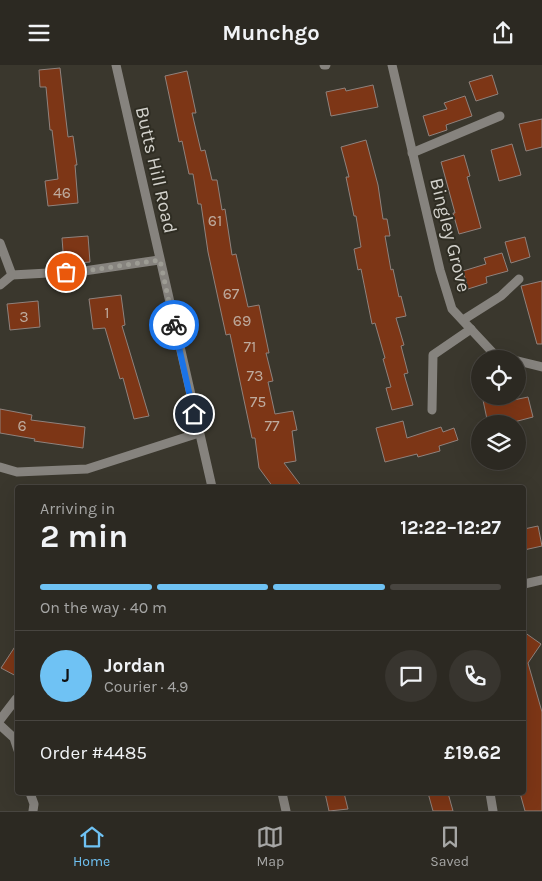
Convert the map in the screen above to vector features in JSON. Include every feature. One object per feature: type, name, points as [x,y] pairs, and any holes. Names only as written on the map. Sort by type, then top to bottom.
[{"type":"street","name":"Butts Hill Road","points":[[116,65],[212,485]]},
{"type":"street","name":"Bingley Grove","points":[[392,65],[440,270],[452,309],[490,350]]},
{"type":"street","points":[[412,153],[500,116]]},
{"type":"street","points":[[0,243],[12,275]]},
{"type":"street","points":[[0,285],[12,275],[84,271],[160,260]]},
{"type":"street","name":"Bingley Grove","points":[[463,320],[501,296],[518,279]]},
{"type":"street","points":[[432,410],[433,355],[471,329]]},
{"type":"street","points":[[526,363],[542,367]]},
{"type":"street","points":[[0,467],[17,472],[87,469],[199,433]]},
{"type":"street","points":[[526,584],[542,580]]},
{"type":"street","points":[[0,720],[15,700]]},
{"type":"street","points":[[0,725],[15,741]]},
{"type":"street","points":[[31,795],[34,804],[33,811]]},
{"type":"street","points":[[282,795],[286,811]]},
{"type":"street","points":[[490,795],[493,811]]},
{"type":"building","points":[[60,68],[68,137],[73,136],[77,165],[75,165],[78,203],[48,206],[45,181],[58,179],[52,130],[50,130],[46,87],[40,87],[39,70]]},
{"type":"building","points":[[187,71],[196,113],[192,113],[201,151],[205,150],[212,180],[217,180],[222,210],[225,209],[232,255],[236,254],[248,307],[259,305],[269,353],[266,353],[273,381],[268,382],[275,414],[293,411],[297,430],[292,431],[296,461],[284,463],[300,485],[272,485],[259,468],[255,438],[252,438],[230,334],[226,335],[208,252],[201,204],[198,204],[193,174],[189,174],[182,141],[179,142],[165,76]]},
{"type":"building","points":[[492,75],[498,94],[476,101],[469,82]]},
{"type":"building","points":[[373,85],[378,107],[331,116],[326,92],[345,88],[346,91]]},
{"type":"building","points":[[465,96],[472,116],[446,125],[447,130],[429,136],[423,116],[447,109],[444,103]]},
{"type":"building","points":[[542,119],[542,147],[526,151],[519,124]]},
{"type":"building","points":[[366,140],[378,185],[383,219],[387,219],[390,236],[385,236],[391,270],[393,269],[399,297],[401,296],[406,316],[396,318],[404,345],[401,346],[408,373],[404,374],[413,405],[392,410],[386,388],[391,387],[383,359],[385,358],[375,323],[372,324],[361,269],[358,270],[354,249],[361,247],[356,216],[354,216],[346,177],[349,177],[341,147]]},
{"type":"building","points":[[512,144],[521,175],[499,181],[491,150]]},
{"type":"building","points":[[464,155],[470,176],[467,177],[481,228],[459,234],[441,162]]},
{"type":"building","points":[[88,236],[90,262],[64,264],[62,238]]},
{"type":"building","points":[[525,237],[530,257],[511,263],[505,242]]},
{"type":"building","points":[[502,253],[508,271],[486,277],[487,283],[468,289],[463,271],[486,264],[484,258]]},
{"type":"building","points":[[542,281],[542,344],[537,344],[521,286]]},
{"type":"building","points":[[121,295],[125,325],[122,326],[149,416],[134,419],[123,378],[120,379],[105,328],[93,329],[89,299]]},
{"type":"building","points":[[38,301],[40,327],[10,330],[7,304]]},
{"type":"building","points":[[526,397],[528,397],[533,417],[526,419],[526,415],[486,415],[484,405],[526,405]]},
{"type":"building","points":[[0,409],[32,415],[31,420],[85,427],[83,448],[34,441],[35,439],[0,433]]},
{"type":"building","points":[[403,421],[407,438],[441,427],[443,432],[454,428],[458,440],[439,446],[440,451],[418,457],[417,454],[385,462],[376,428]]},
{"type":"building","points":[[538,526],[542,546],[526,550],[526,529]]},
{"type":"building","points":[[526,633],[541,644],[528,663],[542,712],[542,811],[525,811],[521,795],[526,795]]},
{"type":"building","points":[[15,647],[15,675],[1,668]]},
{"type":"building","points":[[325,795],[344,795],[348,809],[329,811]]},
{"type":"building","points":[[429,795],[449,795],[453,811],[433,811]]},
{"type":"way so far","points":[[66,272],[160,260],[174,325]]},
{"type":"route","points":[[174,325],[194,414]]}]
